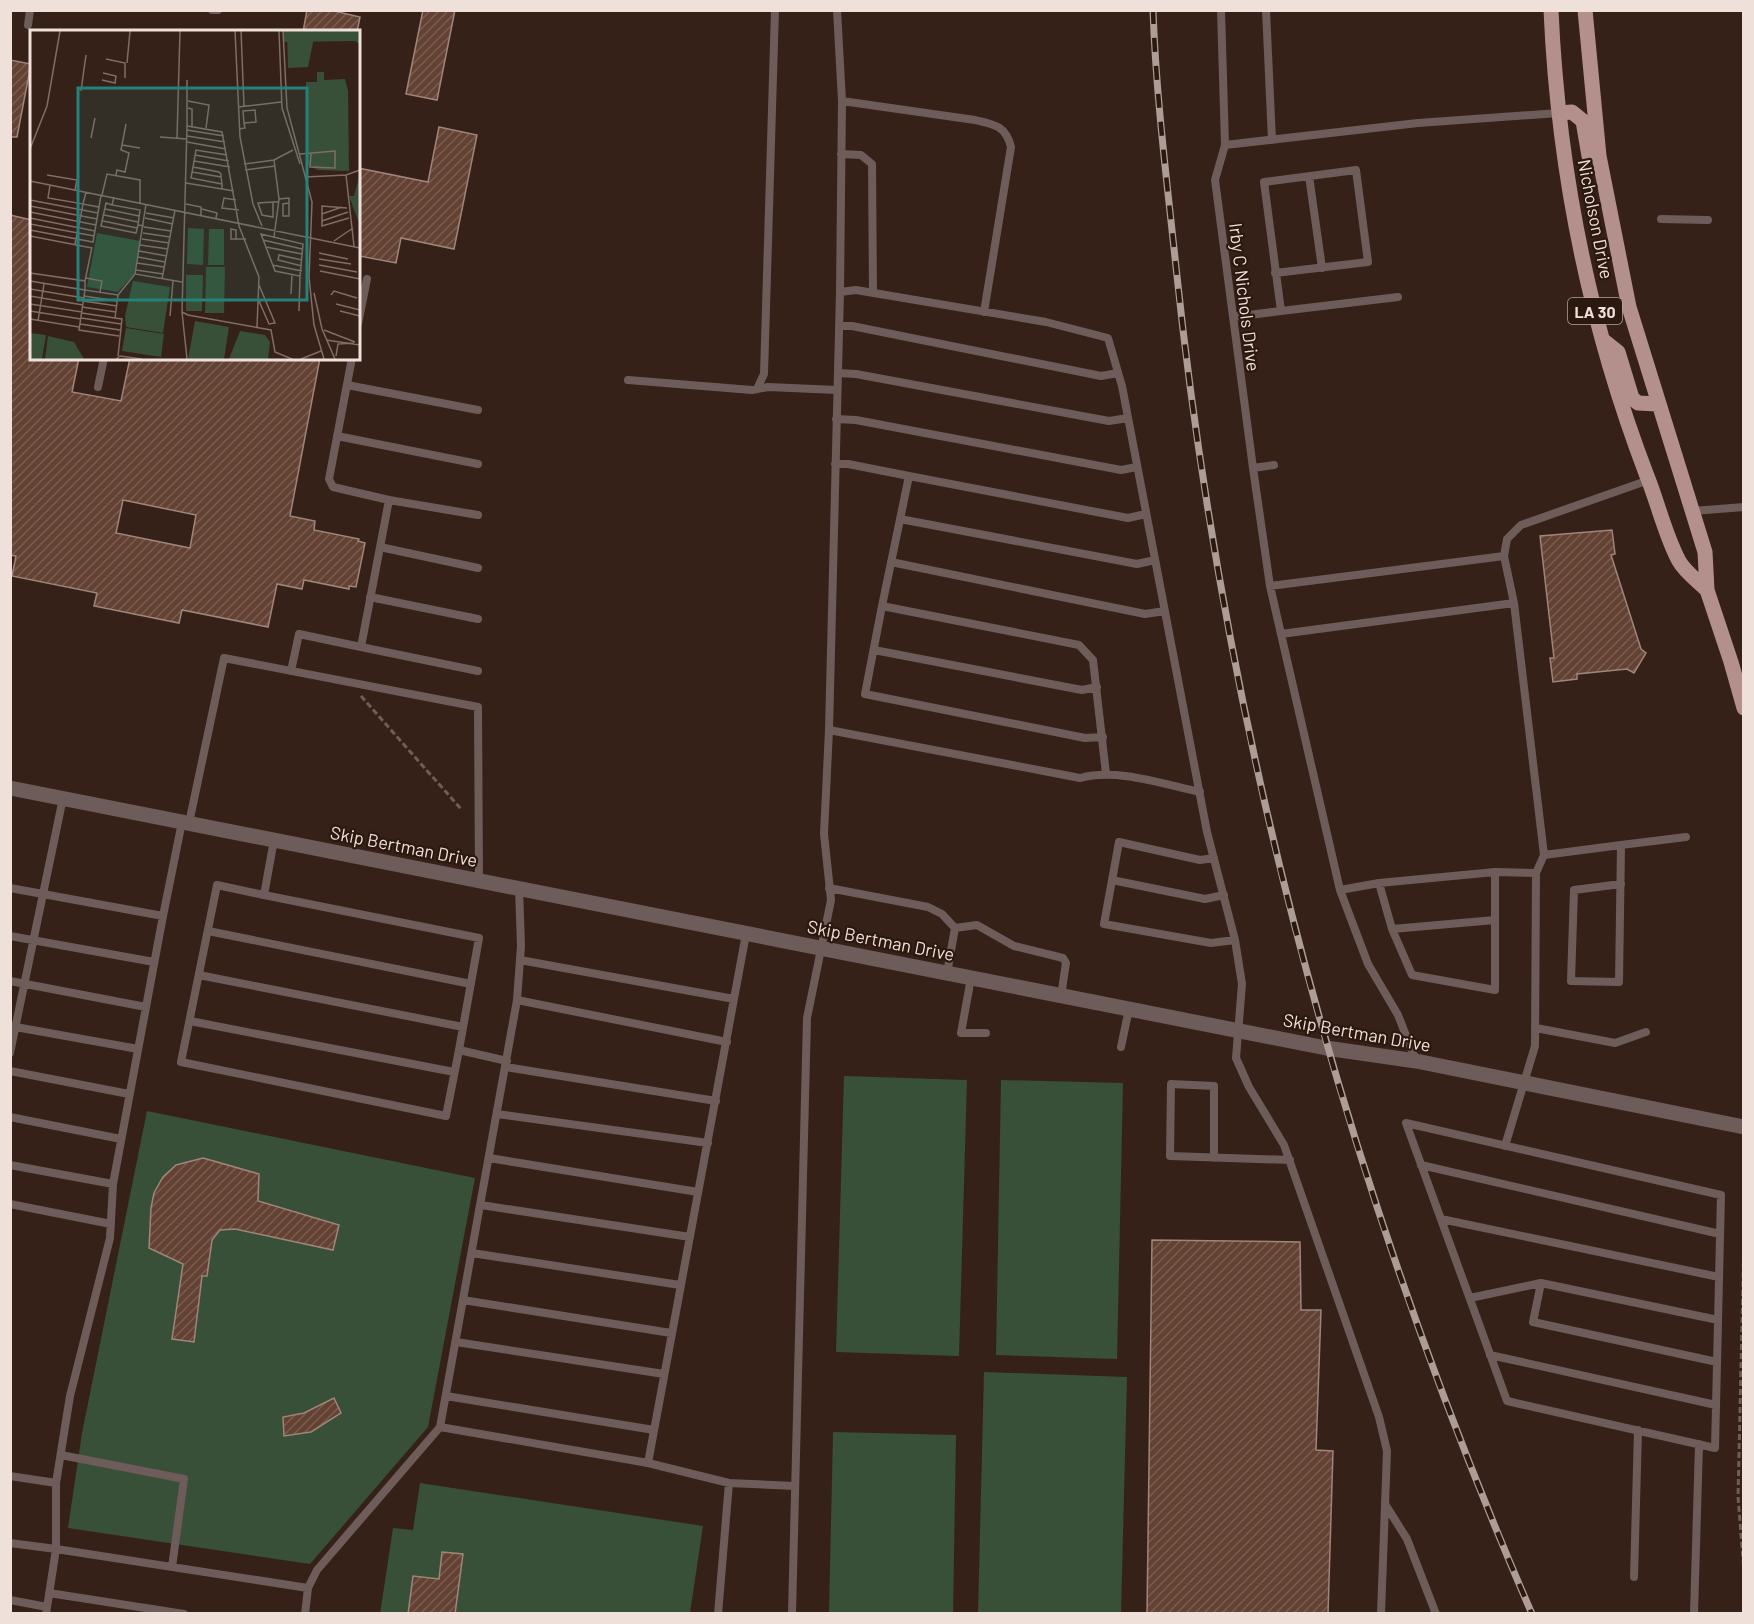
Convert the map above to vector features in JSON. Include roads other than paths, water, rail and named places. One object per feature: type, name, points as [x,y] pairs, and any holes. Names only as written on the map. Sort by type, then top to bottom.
[{"type":"main road","name":"Nicholson Drive","points":[[1551,10],[1559,113],[1574,221],[1603,340],[1621,406],[1680,562],[1707,590]]},
{"type":"main road","name":"Nicholson Drive","points":[[1585,10],[1591,96],[1609,216],[1629,307],[1662,402],[1706,552],[1707,590],[1731,662],[1743,708]]},
{"type":"main road","points":[[1559,113],[1572,112],[1583,121],[1592,169],[1609,216]]},
{"type":"main road","points":[[1603,340],[1618,352],[1632,398],[1638,403],[1662,402]]},
{"type":"street","name":"Skip Bertman Drive","points":[[10,788],[1326,1048],[1416,1061],[1523,1085],[1743,1128]]},
{"type":"lane","points":[[28,25],[30,10]]},
{"type":"lane","points":[[212,10],[218,10]]},
{"type":"lane","points":[[757,389],[764,374],[775,10]]},
{"type":"lane","points":[[792,1614],[807,1018],[831,900],[824,834],[829,730],[840,292],[842,101],[837,10]]},
{"type":"lane","name":"Irby C Nichols Drive","points":[[1221,10],[1225,145],[1215,180],[1270,586],[1340,890],[1368,964],[1398,1015],[1416,1061]]},
{"type":"lane","points":[[1266,10],[1272,140]]},
{"type":"lane","points":[[842,101],[996,124],[1008,133],[1011,147],[984,312]]},
{"type":"lane","points":[[1225,145],[1418,123],[1559,113]]},
{"type":"lane","points":[[841,154],[861,155],[872,164],[873,293]]},
{"type":"lane","points":[[1275,273],[1368,262],[1356,170],[1264,182],[1275,273],[1281,311]]},
{"type":"lane","points":[[1309,176],[1322,268]]},
{"type":"lane","points":[[1661,219],[1708,220]]},
{"type":"lane","points":[[360,314],[367,279]]},
{"type":"lane","points":[[840,292],[856,290],[1046,322],[1108,338],[1128,418],[1200,792],[1235,940],[1242,984],[1240,1031],[1236,1058],[1249,1087],[1284,1145],[1290,1160],[1379,1417],[1387,1451],[1381,1614]]},
{"type":"lane","points":[[1233,317],[1398,297]]},
{"type":"lane","points":[[839,326],[852,326],[1101,376],[1118,373]]},
{"type":"lane","points":[[98,387],[104,360]]},
{"type":"lane","points":[[352,360],[329,479],[333,487],[390,500],[478,515]]},
{"type":"lane","points":[[838,373],[856,374],[1108,421],[1128,418]]},
{"type":"lane","points":[[628,380],[757,389],[837,390]]},
{"type":"lane","points":[[347,385],[478,410]]},
{"type":"lane","points":[[836,419],[856,420],[1121,470],[1137,467]]},
{"type":"lane","points":[[337,436],[478,464]]},
{"type":"lane","points":[[835,464],[848,464],[1128,518],[1146,514]]},
{"type":"lane","points":[[1253,468],[1274,465]]},
{"type":"lane","points":[[909,476],[865,694],[1085,738],[1103,737]]},
{"type":"lane","points":[[1505,1146],[1534,1046],[1536,873],[1544,855],[1514,603],[1504,556],[1507,540],[1521,525],[1649,480]]},
{"type":"lane","points":[[361,647],[390,500]]},
{"type":"lane","points":[[1693,512],[1743,507]]},
{"type":"lane","points":[[900,519],[1137,564],[1155,560]]},
{"type":"lane","points":[[380,547],[478,568]]},
{"type":"lane","points":[[1270,586],[1504,556]]},
{"type":"lane","points":[[891,562],[1145,614],[1165,611]]},
{"type":"lane","points":[[370,597],[478,619]]},
{"type":"lane","points":[[1281,634],[1514,603]]},
{"type":"lane","points":[[882,606],[1079,645],[1093,660],[1106,774]]},
{"type":"lane","points":[[291,671],[299,634],[478,671]]},
{"type":"lane","points":[[874,650],[1082,690],[1097,687]]},
{"type":"lane","points":[[10,1600],[47,1610],[56,1550],[56,1483],[70,1396],[101,1283],[111,1224],[113,1184],[163,916],[224,658],[478,707],[479,881]]},
{"type":"lane","points":[[829,730],[1080,778],[1106,774],[1200,792]]},
{"type":"lane","points":[[10,1053],[13,1026],[25,984],[63,798]]},
{"type":"lane","points":[[1544,855],[1686,837]]},
{"type":"lane","points":[[264,895],[274,840]]},
{"type":"lane","points":[[1214,858],[1200,860],[1119,842],[1104,924],[1211,943],[1235,940]]},
{"type":"lane","points":[[1621,845],[1621,884],[1618,982],[1571,981],[1574,890],[1621,884]]},
{"type":"lane","points":[[1340,890],[1379,883],[1496,872],[1536,873]]},
{"type":"lane","points":[[1379,883],[1392,929],[1412,975],[1494,990],[1496,872]]},
{"type":"lane","points":[[1112,880],[1205,899],[1224,895]]},
{"type":"lane","points":[[217,885],[479,938],[446,1116],[182,1062],[208,931],[217,885]]},
{"type":"lane","points":[[10,888],[163,916]]},
{"type":"lane","points":[[305,1614],[308,1588],[317,1570],[440,1426],[517,1000],[520,960],[519,888]]},
{"type":"lane","points":[[829,888],[928,907],[942,914],[955,928]]},
{"type":"lane","points":[[1392,929],[1495,920]]},
{"type":"lane","points":[[955,928],[977,925],[1014,946],[1063,958],[1066,963],[1061,996]]},
{"type":"lane","points":[[947,973],[955,928]]},
{"type":"lane","points":[[208,931],[471,984]]},
{"type":"lane","points":[[648,1464],[746,934]]},
{"type":"lane","points":[[10,936],[154,962]]},
{"type":"lane","points":[[520,960],[734,999]]},
{"type":"lane","points":[[199,975],[463,1027]]},
{"type":"lane","points":[[971,978],[961,1033],[986,1033]]},
{"type":"lane","points":[[10,981],[146,1007]]},
{"type":"lane","points":[[517,1000],[727,1042]]},
{"type":"lane","points":[[1121,1047],[1129,1009]]},
{"type":"lane","points":[[190,1021],[454,1072]]},
{"type":"lane","points":[[13,1026],[138,1049]]},
{"type":"lane","points":[[1536,1028],[1615,1043],[1646,1032]]},
{"type":"lane","points":[[459,1050],[506,1064],[716,1101]]},
{"type":"lane","points":[[10,1071],[129,1094]]},
{"type":"lane","points":[[1214,1158],[1214,1086],[1171,1084],[1170,1156],[1214,1158],[1290,1160]]},
{"type":"lane","points":[[497,1114],[708,1143]]},
{"type":"lane","points":[[10,1117],[121,1139]]},
{"type":"lane","points":[[1406,1123],[1721,1195],[1715,1448],[1507,1401],[1421,1166],[1406,1123]]},
{"type":"lane","points":[[489,1158],[698,1191]]},
{"type":"lane","points":[[10,1165],[113,1184]]},
{"type":"lane","points":[[1421,1166],[1720,1234]]},
{"type":"lane","points":[[10,1204],[111,1224]]},
{"type":"lane","points":[[480,1205],[690,1237]]},
{"type":"lane","points":[[1441,1219],[1719,1277]]},
{"type":"lane","points":[[472,1252],[680,1285]]},
{"type":"lane","points":[[1470,1298],[1541,1282],[1718,1320]]},
{"type":"lane","points":[[1541,1282],[1533,1322],[1717,1362]]},
{"type":"lane","points":[[463,1300],[671,1333]]},
{"type":"lane","points":[[456,1342],[664,1374]]},
{"type":"lane","points":[[1490,1355],[1716,1405]]},
{"type":"lane","points":[[446,1396],[654,1430]]},
{"type":"lane","points":[[440,1426],[648,1464],[729,1483],[795,1486]]},
{"type":"lane","points":[[1634,1577],[1638,1430]]},
{"type":"lane","points":[[1694,1614],[1699,1444]]},
{"type":"lane","points":[[61,1455],[184,1479],[172,1567]]},
{"type":"lane","points":[[10,1476],[56,1483]]},
{"type":"lane","points":[[718,1614],[729,1483]]},
{"type":"lane","points":[[1385,1504],[1407,1539],[1436,1614]]},
{"type":"lane","points":[[10,1543],[308,1588]]},
{"type":"lane","points":[[49,1593],[184,1614]]},
{"type":"railway","points":[[1153,10],[1166,171],[1198,442],[1226,614],[1261,785],[1302,954],[1350,1121],[1404,1287],[1465,1451],[1532,1614]]}]
